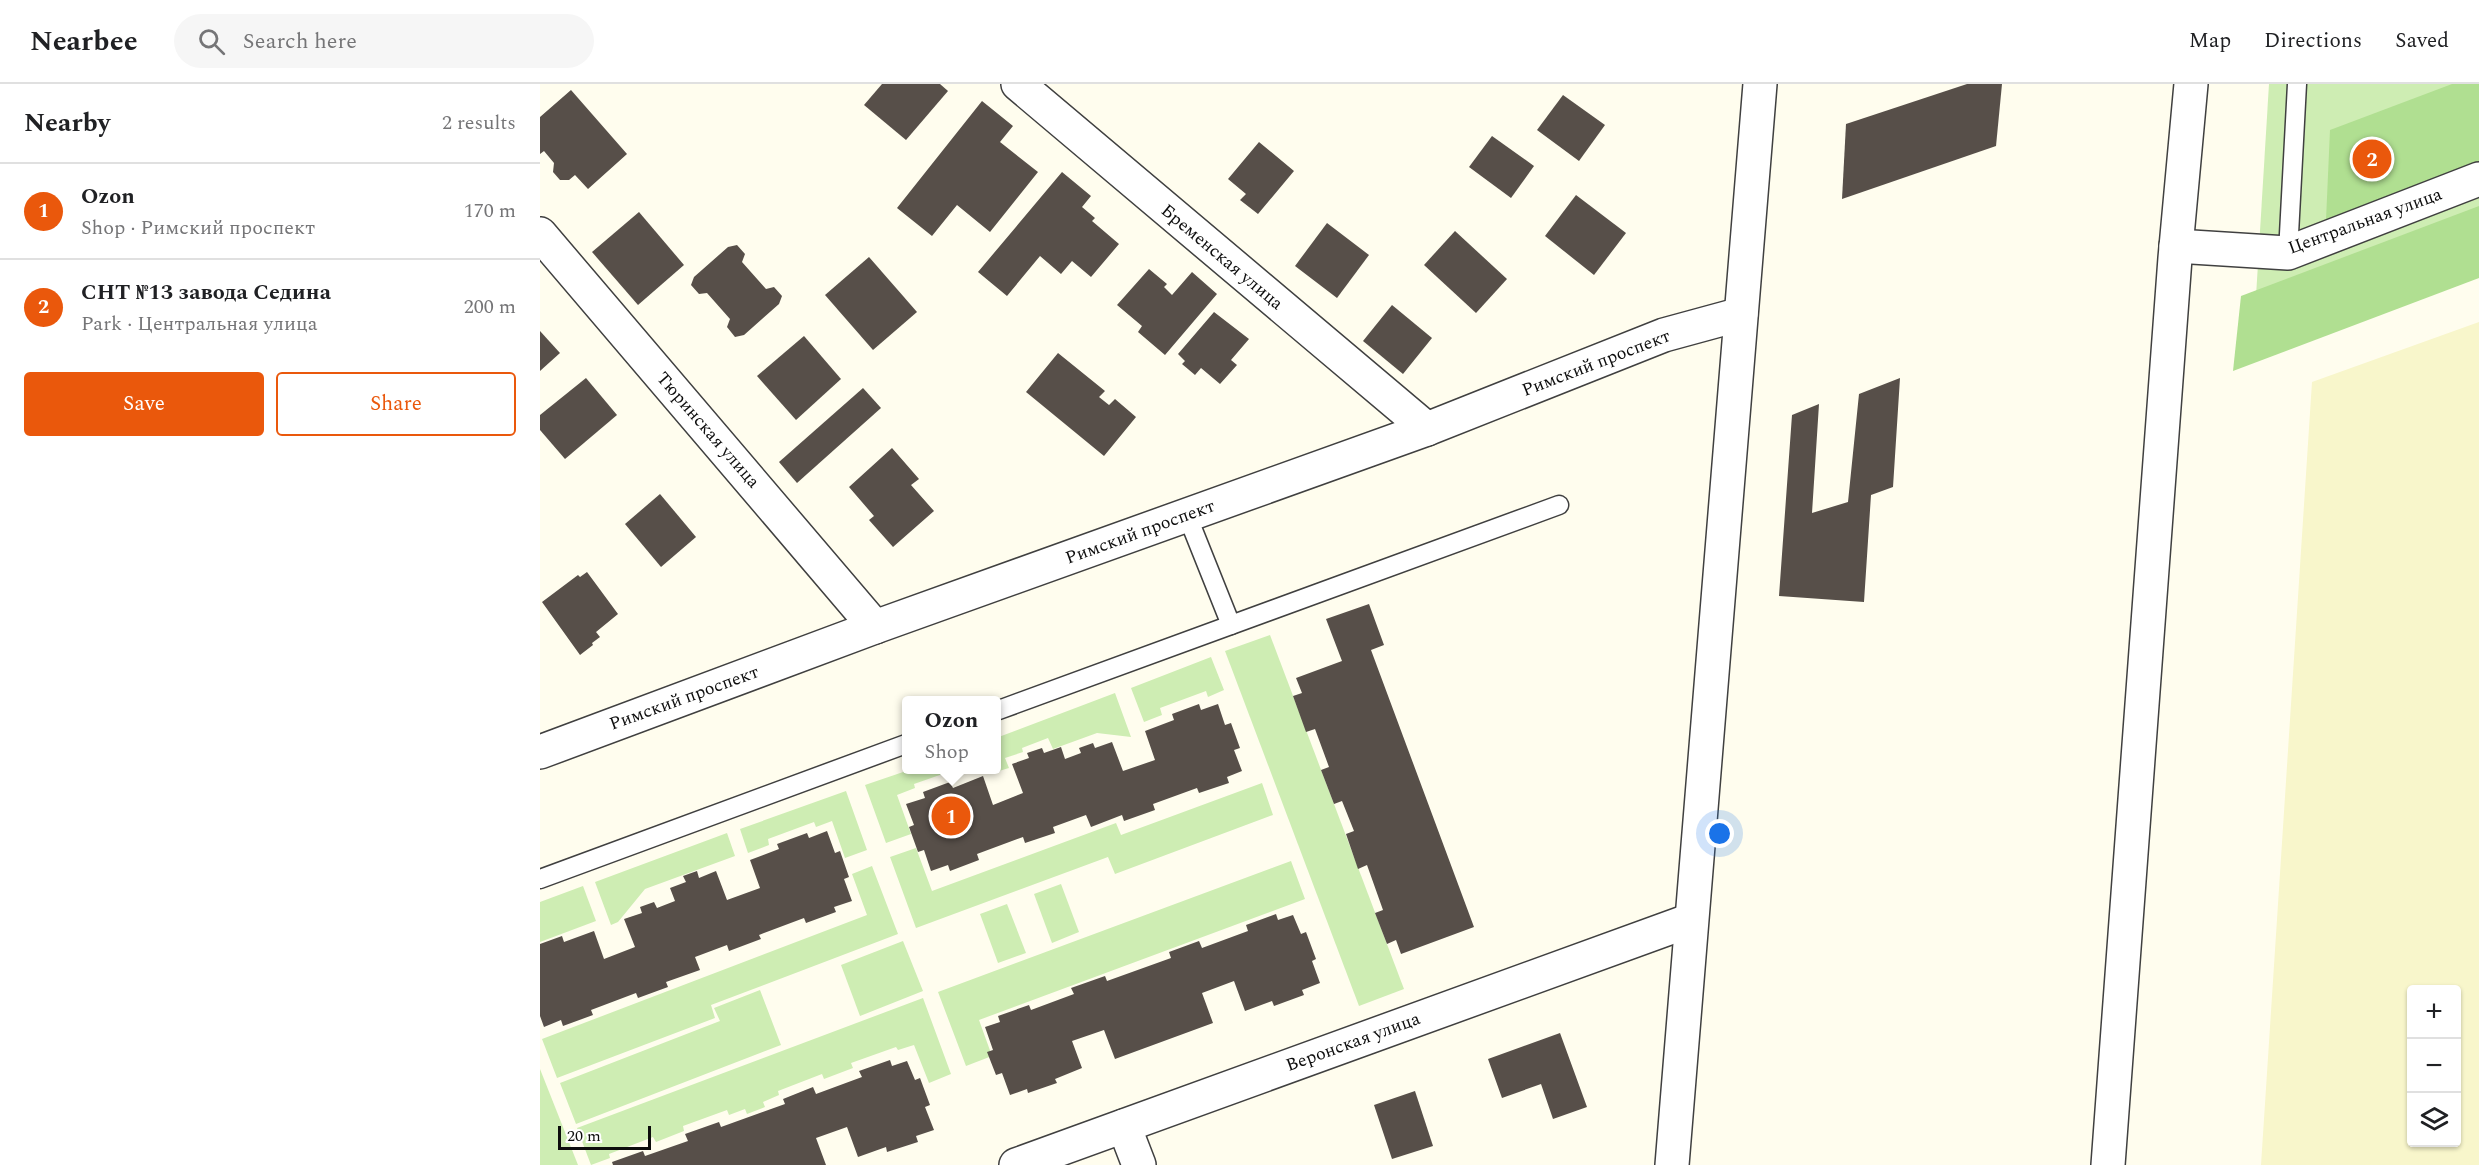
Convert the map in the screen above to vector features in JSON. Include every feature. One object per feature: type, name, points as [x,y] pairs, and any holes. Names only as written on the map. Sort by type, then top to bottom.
[{"type":"street","name":"Бременская улица","points":[[1018,84],[1427,429]]},
{"type":"street","points":[[1672,1165],[1760,84]]},
{"type":"street","points":[[2108,1165],[2176,246],[2191,84]]},
{"type":"street","name":"Центральная улица","points":[[2176,246],[2288,253],[2479,179]]},
{"type":"street","name":"Тюринская улица","points":[[540,234],[875,627]]},
{"type":"street","name":"Римский проспект","points":[[540,752],[875,627],[1427,429],[1664,335],[1741,314]]},
{"type":"street","name":"Веронская улица","points":[[1016,1165],[1691,920]]},
{"type":"street","points":[[1124,1126],[1139,1165]]},
{"type":"lane","points":[[2288,253],[2297,84]]},
{"type":"lane","points":[[1001,709],[1559,505]]},
{"type":"lane","points":[[1187,515],[1232,625]]},
{"type":"lane","points":[[540,879],[902,745]]},
{"type":"shaded area","points":[[2479,322],[2479,1165],[2261,1165],[2312,382]]},
{"type":"green space","points":[[2269,84],[2479,84],[2479,234],[2254,329]]},
{"type":"green space","points":[[2452,84],[2479,84],[2479,161],[2326,220],[2330,130]]},
{"type":"green space","points":[[2479,206],[2479,278],[2233,371],[2241,296]]},
{"type":"green space","points":[[1270,635],[1404,989],[1359,1006],[1225,651]]},
{"type":"green space","points":[[1211,657],[1224,690],[1208,697],[1206,691],[1160,708],[1162,715],[1144,722],[1131,688]]},
{"type":"green space","points":[[1115,693],[1131,737],[1097,733],[1053,749],[1048,738],[1022,748],[1023,752],[1005,758],[1009,768],[1001,770],[1001,736]]},
{"type":"green space","points":[[902,772],[943,774],[914,784],[915,788],[897,795],[911,834],[886,843],[865,785]]},
{"type":"green space","points":[[1262,783],[1273,815],[1115,874],[1108,857],[916,928],[890,857],[916,848],[932,891],[1116,823],[1121,835]]},
{"type":"green space","points":[[846,791],[867,850],[845,858],[832,821],[816,827],[814,822],[768,839],[769,845],[748,853],[740,829]]},
{"type":"green space","points":[[727,833],[735,856],[645,889],[618,922],[611,925],[595,882]]},
{"type":"green space","points":[[1291,861],[1305,899],[979,1020],[992,1056],[966,1066],[938,992]]},
{"type":"green space","points":[[872,866],[898,934],[711,1005],[715,1018],[557,1078],[542,1039],[867,915],[852,874]]},
{"type":"green space","points":[[1061,884],[1079,932],[1052,943],[1034,894]]},
{"type":"green space","points":[[583,886],[596,921],[540,942],[540,902]]},
{"type":"green space","points":[[1007,904],[1026,953],[998,963],[980,914]]},
{"type":"green space","points":[[903,941],[923,991],[860,1016],[841,965]]},
{"type":"green space","points":[[760,990],[781,1045],[576,1124],[560,1083],[720,1021],[714,1008]]},
{"type":"green space","points":[[923,998],[951,1074],[929,1083],[914,1045],[898,1050],[896,1047],[851,1063],[853,1068],[824,1079],[822,1074],[778,1091],[779,1095],[763,1102],[765,1107],[747,1114],[745,1109],[729,1115],[727,1110],[683,1126],[684,1131],[656,1142],[653,1137],[609,1154],[610,1158],[591,1165],[577,1128]]},
{"type":"green space","points":[[540,1069],[578,1165],[540,1165]]},
{"type":"building","points":[[882,84],[940,84],[948,91],[906,140],[864,105]]},
{"type":"building","points":[[1967,84],[2002,84],[1996,146],[1842,199],[1846,124]]},
{"type":"building","points":[[571,90],[627,154],[588,189],[575,175],[569,180],[560,180],[553,172],[554,163],[544,151],[540,154],[540,117]]},
{"type":"building","points":[[1563,95],[1605,125],[1579,161],[1537,130]]},
{"type":"building","points":[[982,101],[1013,126],[1000,142],[1038,172],[990,232],[957,205],[932,236],[897,208]]},
{"type":"building","points":[[1492,136],[1534,166],[1511,198],[1469,167]]},
{"type":"building","points":[[1259,142],[1294,171],[1258,214],[1240,200],[1246,194],[1228,179]]},
{"type":"building","points":[[1062,172],[1091,196],[1082,207],[1095,218],[1092,221],[1119,244],[1091,277],[1072,261],[1061,274],[1040,256],[1007,296],[978,272]]},
{"type":"building","points":[[1576,195],[1626,233],[1594,275],[1545,236]]},
{"type":"building","points":[[639,212],[684,265],[638,305],[592,252]]},
{"type":"building","points":[[1327,223],[1369,255],[1337,298],[1295,266]]},
{"type":"building","points":[[1455,231],[1507,279],[1476,313],[1424,265]]},
{"type":"building","points":[[737,245],[745,254],[742,262],[766,289],[774,287],[782,296],[779,304],[744,335],[735,337],[727,327],[730,319],[707,293],[699,294],[691,285],[694,277],[728,247]]},
{"type":"building","points":[[869,257],[917,312],[873,350],[825,295]]},
{"type":"building","points":[[1149,269],[1167,284],[1164,287],[1172,295],[1192,272],[1217,294],[1165,355],[1138,332],[1142,326],[1117,305]]},
{"type":"building","points":[[1392,305],[1432,338],[1403,374],[1363,341]]},
{"type":"building","points":[[1214,312],[1249,339],[1231,360],[1237,365],[1220,384],[1201,368],[1195,375],[1182,364],[1185,361],[1178,354]]},
{"type":"building","points":[[540,331],[560,353],[540,371]]},
{"type":"building","points":[[804,336],[841,379],[796,420],[757,376]]},
{"type":"building","points":[[1058,353],[1105,391],[1099,397],[1109,405],[1115,399],[1136,417],[1104,456],[1026,392]]},
{"type":"building","points":[[586,378],[617,415],[565,459],[540,430],[540,415]]},
{"type":"building","points":[[1900,378],[1893,487],[1871,495],[1864,602],[1779,596],[1792,415],[1819,404],[1812,513],[1848,502],[1859,394]]},
{"type":"building","points":[[863,388],[881,408],[797,483],[779,462]]},
{"type":"building","points":[[892,448],[919,479],[911,485],[934,511],[893,547],[869,520],[874,516],[849,487]]},
{"type":"building","points":[[660,494],[696,537],[661,567],[625,524]]},
{"type":"building","points":[[587,572],[618,614],[596,632],[600,637],[580,655],[542,602],[578,575],[580,577]]},
{"type":"building","points":[[1369,604],[1384,645],[1371,650],[1474,927],[1401,954],[1396,940],[1387,944],[1375,913],[1383,910],[1367,865],[1358,869],[1346,834],[1354,831],[1342,801],[1334,804],[1321,770],[1329,767],[1315,729],[1306,732],[1293,696],[1302,693],[1296,678],[1342,661],[1326,619]]},
{"type":"building","points":[[1199,704],[1201,710],[1218,704],[1225,725],[1231,723],[1240,748],[1234,750],[1242,771],[1227,777],[1229,783],[1199,793],[1197,788],[1153,804],[1155,810],[1124,821],[1122,815],[1091,827],[1086,815],[1053,827],[1055,833],[1025,843],[1023,837],[977,854],[979,860],[950,871],[948,865],[931,871],[924,850],[918,852],[909,827],[914,825],[906,804],[925,798],[923,792],[950,782],[953,788],[983,776],[993,805],[1023,793],[1012,764],[1029,758],[1027,753],[1042,748],[1044,753],[1061,747],[1065,759],[1081,753],[1079,748],[1093,743],[1095,748],[1112,742],[1123,771],[1155,760],[1145,731],[1174,720],[1172,714]]},
{"type":"building","points":[[827,831],[835,853],[840,851],[849,877],[844,879],[852,901],[834,907],[836,912],[806,923],[804,918],[759,935],[761,939],[729,951],[727,945],[695,957],[700,970],[666,982],[668,987],[638,998],[636,993],[591,1010],[593,1015],[563,1026],[561,1020],[544,1027],[540,1016],[540,944],[562,936],[564,942],[594,931],[604,959],[635,947],[624,919],[642,913],[640,907],[654,902],[657,908],[675,901],[670,888],[686,882],[683,876],[697,871],[699,878],[716,871],[727,900],[760,888],[750,860],[779,849],[777,844],[807,833],[809,838]]},
{"type":"building","points":[[1276,914],[1278,920],[1293,915],[1301,934],[1306,932],[1316,959],[1312,961],[1320,983],[1302,990],[1304,995],[1274,1006],[1272,1001],[1245,1011],[1234,981],[1202,993],[1213,1023],[1115,1059],[1104,1030],[1072,1041],[1082,1068],[1055,1079],[1057,1083],[1028,1093],[1027,1089],[1010,1095],[1002,1073],[996,1075],[987,1052],[993,1050],[985,1027],[1000,1022],[998,1016],[1029,1005],[1031,1010],[1074,994],[1071,988],[1105,976],[1107,981],[1171,958],[1169,952],[1199,941],[1202,948],[1248,931],[1246,925]]},
{"type":"building","points":[[1560,1033],[1587,1107],[1553,1119],[1541,1084],[1502,1098],[1488,1059]]},
{"type":"building","points":[[890,1060],[892,1066],[907,1061],[915,1080],[920,1078],[930,1105],[925,1107],[934,1130],[916,1136],[918,1142],[887,1152],[886,1147],[858,1157],[847,1127],[816,1138],[826,1165],[613,1165],[612,1162],[643,1151],[645,1156],[688,1141],[685,1134],[719,1122],[721,1127],[785,1104],[783,1099],[813,1087],[816,1094],[862,1077],[859,1071]]},
{"type":"building","points":[[1415,1091],[1433,1146],[1392,1159],[1374,1105]]},
{"type":"place","name":"СНТ №13 завода Седина","points":[[2372,159]]},
{"type":"place","name":"Ozon","points":[[951,816]]}]
